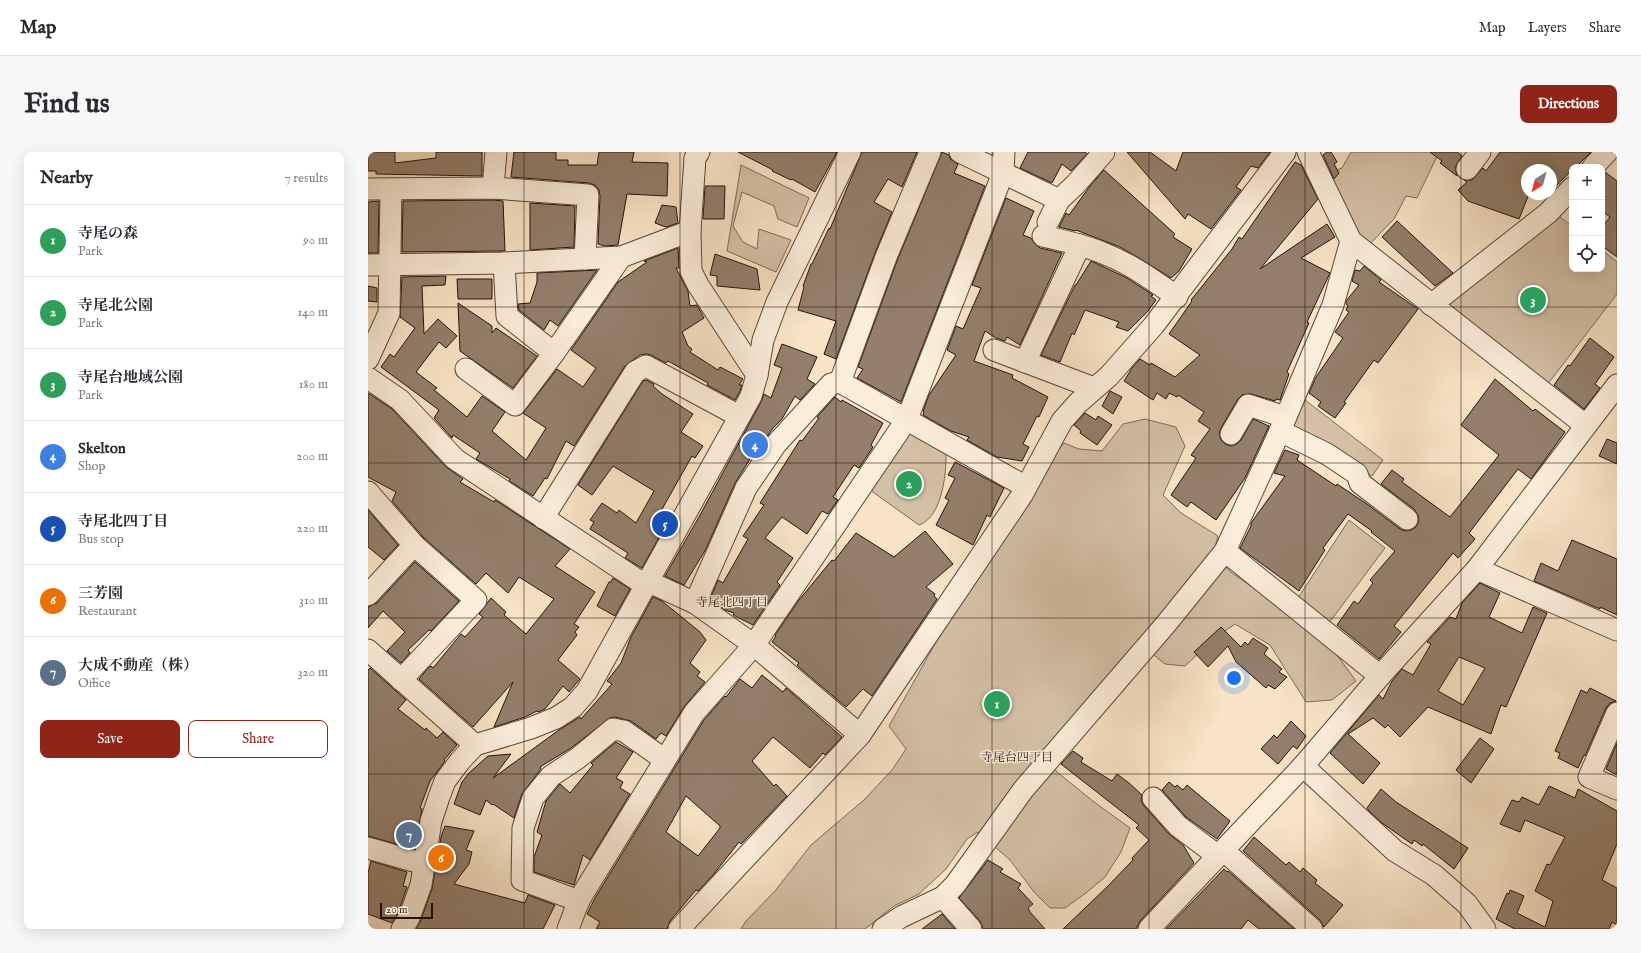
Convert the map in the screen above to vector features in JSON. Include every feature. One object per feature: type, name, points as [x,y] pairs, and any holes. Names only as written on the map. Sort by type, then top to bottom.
[{"type":"street","points":[[493,188],[496,152]]},
{"type":"street","points":[[699,152],[696,158],[690,231],[691,271],[698,285],[757,375]]},
{"type":"street","points":[[402,929],[409,918],[420,885],[431,822],[445,781],[460,761],[474,745],[531,728],[556,718],[573,707],[587,691],[751,396],[757,375],[763,340],[778,302],[850,152]]},
{"type":"street","points":[[840,382],[886,257],[930,152]]},
{"type":"street","points":[[960,152],[1059,200]]},
{"type":"street","points":[[568,929],[579,901],[694,713],[754,645],[907,419],[1003,173],[1004,152]]},
{"type":"street","points":[[1104,152],[1075,185],[1059,200],[1045,229],[1128,264],[1177,296]]},
{"type":"street","points":[[679,929],[860,735],[1026,487],[1062,421],[1078,403],[1116,368],[1177,296],[1285,152]]},
{"type":"street","points":[[1308,152],[1351,241],[1431,306],[1585,425]]},
{"type":"street","points":[[1467,169],[1480,152]]},
{"type":"street","points":[[368,189],[493,188],[588,195],[585,259]]},
{"type":"street","points":[[368,358],[389,313],[391,189]]},
{"type":"street","points":[[1431,306],[1548,213],[1569,191]]},
{"type":"street","points":[[368,265],[504,263],[621,257],[690,231]]},
{"type":"street","points":[[883,929],[901,917],[943,897],[955,885],[1023,790],[1166,624],[1225,551],[1334,304],[1351,241]]},
{"type":"street","points":[[1025,362],[1080,245]]},
{"type":"street","points":[[466,369],[515,405],[621,257]]},
{"type":"street","points":[[504,263],[507,316],[554,352]]},
{"type":"street","points":[[994,350],[1094,388]]},
{"type":"street","points":[[543,518],[635,372],[646,366],[739,416]]},
{"type":"street","points":[[368,378],[400,400],[456,459],[543,518],[646,583],[695,603],[754,645],[860,735]]},
{"type":"street","points":[[695,603],[746,488],[776,444],[831,384],[840,382],[1026,487]]},
{"type":"street","points":[[1149,929],[1303,766],[1380,676],[1477,569],[1585,425],[1617,385]]},
{"type":"street","points":[[1231,434],[1248,405],[1282,424],[1357,474],[1360,483],[1406,519]]},
{"type":"street","points":[[368,492],[414,545],[476,600],[401,680]]},
{"type":"street","points":[[368,595],[414,545]]},
{"type":"street","points":[[1225,551],[1380,676]]},
{"type":"street","points":[[1477,569],[1617,630]]},
{"type":"street","points":[[368,650],[474,745]]},
{"type":"street","points":[[1617,713],[1589,777],[1617,789]]},
{"type":"street","points":[[579,901],[522,880],[523,828],[534,798],[551,776],[578,758],[613,729],[624,731],[665,760]]},
{"type":"street","points":[[1303,766],[1395,852],[1434,875],[1467,904],[1485,929]]},
{"type":"street","points":[[1153,798],[1178,826],[1221,854],[1312,929]]},
{"type":"street","points":[[368,848],[424,864]]},
{"type":"street","points":[[943,897],[971,929]]},
{"type":"shaded area","points":[[1351,152],[1439,152],[1417,198],[1406,196],[1394,219],[1366,248],[1326,174],[1342,168]]},
{"type":"shaded area","points":[[741,165],[809,198],[797,227],[778,219],[774,206],[742,192],[733,226],[743,242],[757,249],[759,229],[791,240],[776,272],[727,251]]},
{"type":"shaded area","points":[[1555,213],[1569,224],[1569,272],[1605,272],[1605,252],[1617,262],[1617,294],[1547,385],[1446,306]]},
{"type":"shaded area","points":[[1305,400],[1383,460],[1372,476],[1292,426]]},
{"type":"shaded area","points":[[1145,419],[1176,427],[1185,446],[1163,495],[1181,513],[1218,536],[1213,555],[1232,573],[1288,612],[1337,655],[1356,681],[1332,700],[1306,702],[1270,645],[1235,624],[1216,637],[1185,666],[1165,664],[1140,644],[1044,751],[1057,772],[1094,802],[1130,828],[1121,852],[1105,877],[1065,908],[1050,908],[1034,892],[1010,860],[978,832],[967,839],[946,869],[919,894],[894,906],[865,929],[741,929],[746,921],[775,891],[811,845],[865,799],[892,770],[906,749],[889,726],[936,642],[1010,527],[1050,459],[1064,443],[1079,449],[1102,451],[1123,424]]},
{"type":"shaded area","points":[[910,432],[946,448],[946,468],[942,492],[933,513],[927,520],[919,525],[870,490]]},
{"type":"shaded area","points":[[1349,520],[1385,548],[1329,623],[1296,601]]},
{"type":"building","points":[[368,152],[395,152],[395,163],[436,158],[436,152],[482,152],[482,176],[376,174],[376,171],[368,171]]},
{"type":"building","points":[[514,152],[556,152],[556,160],[568,160],[568,165],[597,165],[599,152],[634,152],[632,162],[668,163],[667,196],[627,194],[618,245],[605,246],[598,244],[600,196],[599,190],[595,185],[589,183],[511,177]]},
{"type":"building","points":[[738,152],[837,152],[815,192]]},
{"type":"building","points":[[862,152],[917,152],[902,187],[888,179],[874,202],[892,212],[875,253],[836,359],[824,354],[836,321],[798,310],[803,286],[811,264],[829,228],[830,229]]},
{"type":"building","points":[[942,152],[949,155],[950,159],[958,164],[954,173],[985,186],[901,402],[857,378],[863,369],[858,367],[897,261]]},
{"type":"building","points":[[1028,152],[1085,152],[1087,154],[1071,171],[1062,164],[1052,183],[1020,168]]},
{"type":"building","points":[[1127,152],[1150,152],[1176,171],[1183,152],[1270,152],[1258,168],[1251,166],[1236,187],[1241,190],[1211,229],[1188,214],[1185,219]]},
{"type":"building","points":[[1327,152],[1331,152],[1337,162],[1334,164],[1339,173],[1334,179],[1323,155]]},
{"type":"building","points":[[1430,152],[1457,152],[1462,156],[1455,167],[1457,176],[1440,163],[1442,161]]},
{"type":"building","points":[[1500,152],[1591,152],[1579,164],[1569,164],[1569,173],[1557,185],[1557,164],[1521,164],[1521,200],[1527,200],[1519,219],[1468,201],[1458,190],[1467,182],[1464,180],[1472,180],[1483,168],[1486,171]]},
{"type":"building","points":[[1295,162],[1301,165],[1318,199],[1260,269],[1327,224],[1335,237],[1301,258],[1330,273],[1307,322],[1309,323],[1287,372],[1289,374],[1280,400],[1276,399],[1275,401],[1251,394],[1242,395],[1238,399],[1221,428],[1219,434],[1221,440],[1225,444],[1231,446],[1237,444],[1241,440],[1253,419],[1269,426],[1245,478],[1216,520],[1191,502],[1187,507],[1171,495],[1196,458],[1191,455],[1210,429],[1198,421],[1204,412],[1178,395],[1177,397],[1169,393],[1166,399],[1157,393],[1153,400],[1124,381],[1140,359],[1150,365],[1151,363],[1175,377],[1200,355],[1169,334],[1192,301],[1191,300],[1232,249],[1239,237],[1242,239]]},
{"type":"building","points":[[1104,170],[1175,234],[1173,237],[1192,249],[1179,271],[1171,278],[1120,247],[1076,230],[1059,227],[1066,213],[1069,215],[1090,186]]},
{"type":"building","points":[[1605,172],[1617,181],[1617,257],[1605,248],[1605,223],[1610,217],[1605,213]]},
{"type":"building","points":[[705,186],[725,186],[724,219],[703,219]]},
{"type":"building","points":[[1006,198],[1034,211],[1023,235],[1031,238],[1040,248],[1062,253],[1020,345],[1007,337],[1005,341],[996,338],[985,331],[974,361],[1013,375],[1012,378],[1048,397],[1039,417],[1037,416],[1023,444],[1029,447],[1022,461],[997,457],[967,440],[969,437],[951,431],[923,415],[929,395],[956,355],[947,350],[956,326],[963,329],[981,288],[972,285]]},
{"type":"building","points":[[379,201],[378,253],[368,253],[368,202]]},
{"type":"building","points":[[403,201],[503,201],[505,251],[402,252]]},
{"type":"building","points":[[530,203],[575,206],[574,247],[530,250]]},
{"type":"building","points":[[662,205],[676,207],[678,223],[666,227],[655,223]]},
{"type":"building","points":[[1397,221],[1453,273],[1435,286],[1382,237]]},
{"type":"building","points":[[678,248],[679,268],[676,268],[688,291],[690,306],[697,305],[704,318],[682,332],[688,346],[692,349],[690,352],[718,370],[720,367],[743,379],[739,385],[742,385],[735,400],[668,361],[666,363],[651,355],[640,355],[625,366],[574,446],[566,441],[547,479],[545,478],[533,496],[509,481],[510,479],[476,459],[480,453],[453,435],[452,438],[434,418],[439,410],[381,367],[390,354],[394,357],[415,328],[400,317],[402,277],[446,276],[445,285],[422,286],[424,334],[438,319],[457,336],[446,348],[439,342],[416,372],[437,388],[434,390],[467,417],[482,396],[505,412],[492,431],[526,460],[546,428],[523,413],[557,369],[583,387],[596,368],[571,350],[618,282],[647,262],[644,261]]},
{"type":"building","points":[[715,254],[757,269],[760,290],[717,286],[717,276],[710,275]]},
{"type":"building","points":[[1091,261],[1127,278],[1153,295],[1151,296],[1156,300],[1148,311],[1128,331],[1116,327],[1119,322],[1085,310],[1074,335],[1072,333],[1060,362],[1041,355],[1075,285]]},
{"type":"building","points":[[1364,266],[1381,280],[1379,282],[1418,309],[1378,363],[1374,360],[1344,402],[1346,403],[1335,418],[1318,406],[1321,402],[1309,393],[1316,377],[1343,338],[1335,332],[1349,312],[1346,310],[1348,306],[1346,301],[1359,285],[1352,281],[1355,270],[1360,271]]},
{"type":"building","points":[[597,270],[558,326],[550,320],[544,330],[519,310],[518,304],[530,303],[537,282],[537,273]]},
{"type":"building","points":[[457,279],[492,279],[492,299],[458,299]]},
{"type":"building","points":[[368,286],[377,288],[377,302],[368,301]]},
{"type":"building","points":[[458,303],[492,326],[492,333],[496,328],[537,356],[513,388],[460,351]]},
{"type":"building","points":[[1590,338],[1614,357],[1595,384],[1600,388],[1584,409],[1554,385]]},
{"type":"building","points":[[782,344],[817,357],[807,379],[815,384],[800,400],[795,396],[782,419],[773,428],[756,452],[755,451],[735,483],[706,549],[684,585],[665,576],[699,517],[764,394],[771,398],[782,368],[774,365]]},
{"type":"building","points":[[1495,379],[1533,411],[1535,409],[1565,432],[1531,479],[1518,469],[1469,533],[1475,539],[1458,558],[1453,553],[1394,626],[1401,632],[1379,659],[1337,625],[1354,601],[1358,604],[1373,583],[1370,580],[1395,551],[1371,532],[1372,531],[1348,514],[1323,548],[1325,550],[1299,591],[1240,548],[1251,526],[1251,523],[1285,476],[1274,473],[1285,450],[1299,455],[1297,460],[1336,486],[1337,484],[1367,504],[1400,529],[1405,531],[1411,530],[1416,527],[1419,521],[1418,515],[1414,509],[1381,484],[1392,470],[1404,479],[1402,482],[1450,517],[1499,455],[1461,425]]},
{"type":"building","points":[[646,380],[654,384],[653,386],[662,394],[693,414],[681,432],[703,446],[695,458],[692,456],[652,527],[662,532],[642,568],[625,558],[628,553],[590,529],[594,522],[590,520],[602,503],[617,513],[619,510],[636,523],[654,491],[613,466],[592,495],[578,485],[643,381]]},
{"type":"building","points":[[1110,391],[1122,397],[1113,414],[1102,406]]},
{"type":"building","points":[[368,393],[392,409],[446,467],[463,479],[460,482],[494,502],[495,500],[570,549],[555,566],[595,592],[574,624],[579,627],[575,632],[577,635],[558,660],[580,679],[569,692],[563,686],[545,709],[494,727],[513,682],[473,727],[419,679],[428,668],[431,666],[433,668],[461,634],[465,637],[483,617],[479,614],[491,598],[506,612],[504,615],[526,634],[554,599],[519,577],[508,593],[486,573],[476,584],[423,537],[392,501],[396,492],[368,477]]},
{"type":"building","points":[[835,397],[841,402],[842,400],[883,423],[871,445],[873,447],[859,468],[854,465],[833,497],[838,500],[828,514],[822,511],[807,534],[782,517],[765,538],[793,558],[777,582],[780,585],[753,625],[733,615],[734,613],[725,610],[710,599],[718,580],[723,583],[748,539],[743,536],[764,505],[760,503],[800,440],[802,441],[819,418],[817,417]]},
{"type":"building","points":[[1085,413],[1096,420],[1098,416],[1112,425],[1097,445],[1080,433],[1081,431],[1074,425]]},
{"type":"building","points":[[1607,439],[1617,443],[1617,464],[1599,456]]},
{"type":"building","points":[[955,462],[1004,488],[990,517],[987,515],[973,545],[936,525],[949,500],[945,498],[955,478],[948,475]]},
{"type":"building","points":[[368,510],[398,545],[384,560],[368,547]]},
{"type":"building","points":[[925,531],[953,564],[926,587],[935,594],[934,596],[937,599],[872,696],[863,689],[846,707],[800,668],[797,665],[799,663],[772,642],[776,636],[775,635],[799,600],[832,560],[834,561],[856,533],[894,557]]},
{"type":"building","points":[[1572,540],[1617,559],[1617,615],[1534,581],[1541,563],[1558,571]]},
{"type":"building","points":[[415,562],[459,601],[431,631],[429,630],[408,650],[410,653],[401,663],[387,651],[405,632],[383,611],[368,628],[368,607],[377,603]]},
{"type":"building","points":[[613,578],[630,589],[615,616],[597,606],[609,582],[611,582]]},
{"type":"building","points":[[1480,583],[1500,593],[1489,617],[1522,633],[1533,607],[1547,613],[1506,707],[1501,705],[1491,734],[1428,707],[1400,737],[1388,725],[1385,728],[1373,718],[1348,734],[1380,763],[1363,784],[1330,753],[1379,695],[1383,699],[1392,681],[1402,669],[1413,675],[1431,644],[1427,642],[1450,617],[1456,619],[1462,603]],"holes":[[[1459,657],[1485,668],[1463,705],[1438,691]]]},
{"type":"building","points":[[653,597],[662,601],[700,632],[706,640],[690,663],[700,672],[697,676],[705,682],[684,707],[666,736],[661,733],[656,739],[631,721],[615,717],[610,718],[571,748],[540,767],[541,769],[522,794],[514,818],[486,800],[480,815],[454,804],[462,782],[469,773],[488,756],[511,754],[493,778],[559,730],[580,717],[581,719],[612,684],[607,681],[621,663],[631,637]]},
{"type":"building","points":[[1221,627],[1241,647],[1245,642],[1248,645],[1253,638],[1268,648],[1264,654],[1282,669],[1279,672],[1287,677],[1275,689],[1268,685],[1266,688],[1236,662],[1228,646],[1208,667],[1194,652]]},
{"type":"building","points":[[370,668],[406,700],[398,709],[425,730],[426,728],[437,738],[443,732],[457,745],[444,760],[445,761],[430,781],[420,808],[422,809],[414,849],[368,836],[368,670]]},
{"type":"building","points":[[762,675],[783,692],[786,688],[842,737],[825,755],[823,753],[810,768],[773,737],[752,761],[774,786],[776,784],[787,796],[741,844],[739,842],[714,874],[698,891],[696,890],[670,921],[667,929],[596,929],[600,922],[587,914],[595,898],[704,720],[725,696],[726,697],[740,679],[752,688]],"holes":[[[686,796],[720,826],[698,856],[666,832]]]},
{"type":"building","points":[[1590,688],[1616,701],[1610,703],[1606,708],[1585,756],[1584,755],[1578,768],[1558,758],[1560,753],[1555,751],[1581,690],[1587,693]]},
{"type":"building","points":[[1291,721],[1306,736],[1297,749],[1293,746],[1278,764],[1261,749],[1274,735],[1277,738]]},
{"type":"building","points":[[1480,738],[1494,749],[1471,783],[1456,770]]},
{"type":"building","points":[[616,742],[633,752],[616,778],[623,782],[620,788],[630,794],[590,860],[583,855],[574,885],[534,872],[534,857],[542,835],[537,832],[546,801],[560,784],[570,793],[593,765],[591,763]]},
{"type":"building","points":[[1617,743],[1617,775],[1606,769]]},
{"type":"building","points":[[1073,751],[1083,758],[1081,762],[1112,781],[1117,774],[1142,795],[1141,801],[1144,806],[1169,834],[1183,845],[1194,863],[1140,921],[1136,929],[1063,929],[1107,887],[1133,860],[1132,858],[1149,840],[1136,828],[1139,825],[1061,764]]},
{"type":"building","points":[[1169,782],[1175,787],[1177,785],[1183,790],[1187,785],[1230,821],[1217,839],[1186,817],[1162,790]]},
{"type":"building","points":[[1549,786],[1575,798],[1578,789],[1617,811],[1617,844],[1602,880],[1617,888],[1617,925],[1612,922],[1609,929],[1515,929],[1496,919],[1507,893],[1509,894],[1510,890],[1524,896],[1517,913],[1545,927],[1553,901],[1535,891],[1547,864],[1550,865],[1565,837],[1525,820],[1520,832],[1500,824],[1512,800],[1519,802],[1522,797],[1539,805]]},
{"type":"building","points":[[1381,789],[1396,802],[1468,848],[1454,869],[1423,844],[1422,846],[1414,840],[1412,844],[1382,823],[1369,811],[1367,808]]},
{"type":"building","points":[[445,826],[474,831],[466,850],[472,852],[469,864],[454,884],[525,903],[528,895],[555,905],[543,929],[416,929],[432,889],[441,837]]},
{"type":"building","points":[[1254,837],[1286,865],[1289,862],[1300,872],[1303,868],[1317,880],[1315,883],[1343,905],[1324,927],[1320,920],[1243,851]]},
{"type":"building","points":[[988,860],[1003,869],[1000,872],[1021,884],[1018,888],[1033,904],[1028,908],[1030,912],[1045,929],[983,929],[980,921],[959,898]]},
{"type":"building","points":[[371,861],[407,872],[403,886],[407,887],[398,913],[392,923],[368,914],[368,873]]},
{"type":"building","points":[[1224,869],[1294,929],[1259,929],[1248,920],[1241,929],[1166,929]]},
{"type":"building","points":[[942,914],[955,929],[922,929]]},
{"type":"place","name":"寺尾台地域公園","points":[[1533,300]]},
{"type":"place","name":"Skelton","points":[[755,445]]},
{"type":"place","name":"寺尾北公園","points":[[909,484]]},
{"type":"place","name":"寺尾北四丁目","points":[[665,524]]},
{"type":"place","name":"寺尾の森","points":[[997,704]]},
{"type":"place","name":"大成不動産（株）","points":[[409,835]]},
{"type":"place","name":"三芳園","points":[[441,858]]},
{"type":"district","name":"寺尾北四丁目","points":[[732,602]]},
{"type":"district","name":"寺尾台四丁目","points":[[1017,757]]}]
